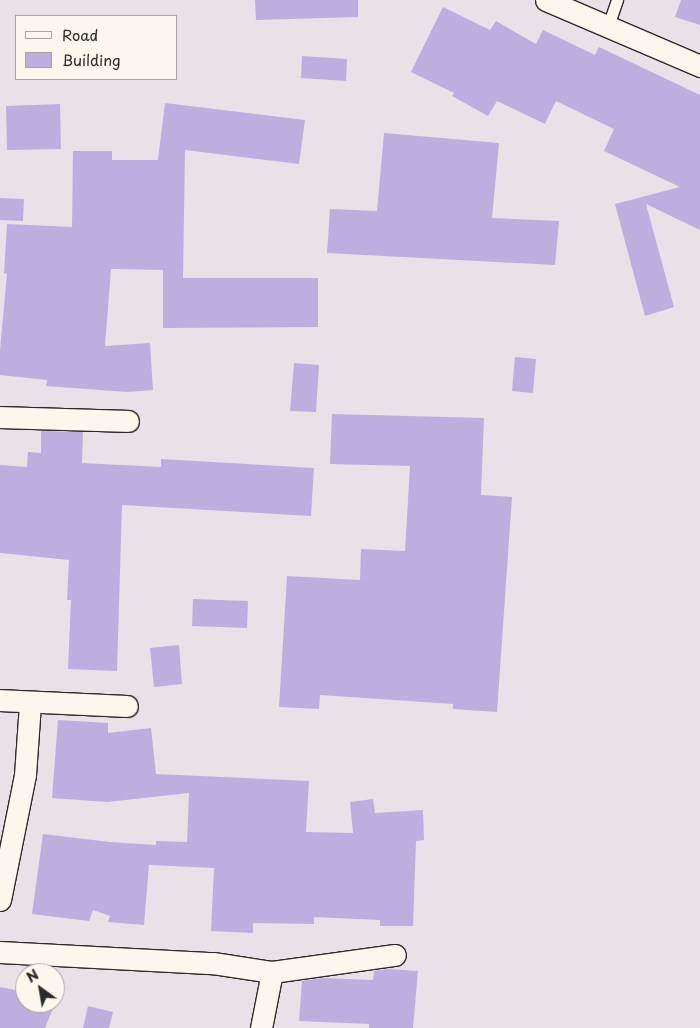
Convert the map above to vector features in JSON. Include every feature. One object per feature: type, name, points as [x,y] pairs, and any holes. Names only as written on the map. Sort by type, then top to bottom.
[{"type":"street","points":[[546,0],[700,66]]},
{"type":"street","points":[[0,417],[128,421]]},
{"type":"street","points":[[0,700],[30,703],[127,706]]},
{"type":"street","points":[[0,900],[25,775],[30,703]]},
{"type":"street","points":[[0,952],[213,963],[272,972],[395,955]]},
{"type":"street","points":[[261,1028],[272,972]]},
{"type":"lane","points":[[608,26],[617,0]]},
{"type":"building","points":[[255,0],[358,0],[358,17],[256,20]]},
{"type":"building","points":[[681,0],[700,0],[700,25],[675,17]]},
{"type":"building","points":[[443,7],[490,30],[496,21],[536,44],[543,30],[595,55],[599,47],[700,95],[700,230],[646,204],[674,307],[645,316],[615,204],[680,187],[604,151],[614,129],[556,101],[545,124],[497,101],[488,116],[452,96],[454,93],[411,72]]},
{"type":"building","points":[[302,56],[347,59],[346,81],[301,78]]},
{"type":"building","points":[[165,103],[305,120],[299,164],[185,150],[183,278],[318,278],[318,327],[163,328],[163,270],[111,269],[105,346],[150,343],[153,390],[127,392],[46,386],[47,380],[0,375],[0,350],[7,274],[4,273],[7,224],[72,227],[73,151],[112,151],[112,160],[158,160]]},
{"type":"building","points":[[60,104],[61,149],[7,150],[6,106]]},
{"type":"building","points":[[384,133],[499,143],[492,218],[559,221],[555,265],[327,253],[330,209],[377,211]]},
{"type":"building","points":[[0,198],[24,199],[23,221],[0,220]]},
{"type":"building","points":[[515,357],[536,359],[533,393],[512,391]]},
{"type":"building","points":[[294,363],[319,365],[316,412],[290,411]]},
{"type":"building","points":[[332,414],[484,418],[481,495],[512,497],[497,712],[453,709],[453,704],[320,695],[319,709],[279,707],[287,576],[360,580],[361,549],[405,551],[410,466],[330,464]]},
{"type":"building","points":[[41,431],[83,432],[82,463],[161,467],[161,459],[314,468],[311,516],[122,505],[117,671],[68,669],[71,600],[67,600],[69,560],[0,553],[0,465],[27,467],[28,452],[41,453]]},
{"type":"building","points":[[193,599],[248,601],[247,628],[192,626]]},
{"type":"building","points":[[179,645],[182,684],[154,687],[150,648]]},
{"type":"building","points":[[58,720],[108,723],[108,733],[151,728],[156,774],[309,781],[306,832],[353,833],[350,802],[373,799],[375,813],[423,810],[424,840],[416,841],[413,926],[380,926],[380,920],[314,917],[314,924],[253,923],[253,933],[211,931],[214,868],[149,865],[144,925],[108,922],[110,916],[93,910],[89,921],[32,914],[43,834],[156,845],[156,841],[187,842],[189,793],[107,802],[52,798]]},
{"type":"building","points":[[388,969],[418,971],[413,1028],[369,1028],[369,1024],[299,1021],[302,981],[323,978],[373,980],[374,971]]},
{"type":"building","points":[[0,987],[15,990],[15,1013],[51,1013],[45,1028],[0,1028]]},
{"type":"building","points":[[88,1006],[113,1012],[109,1028],[83,1028]]}]
